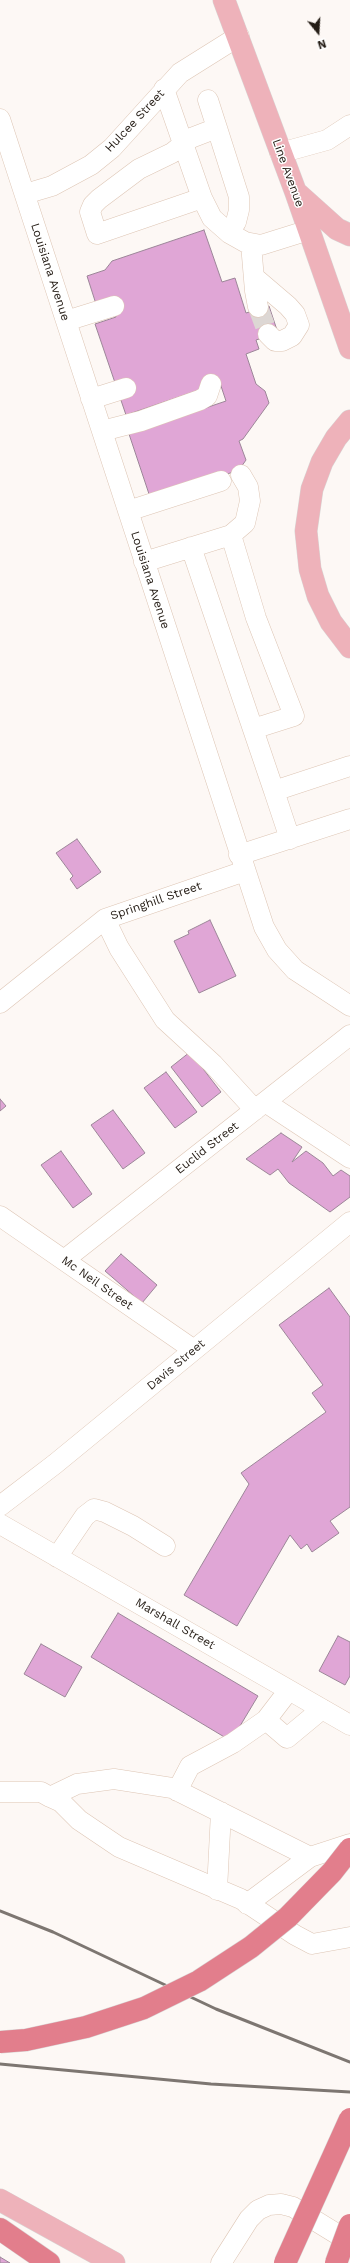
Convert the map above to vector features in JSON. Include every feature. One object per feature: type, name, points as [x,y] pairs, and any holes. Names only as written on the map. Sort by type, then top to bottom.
[{"type":"highway","points":[[0,2042],[26,2040],[86,2027],[144,2008],[199,1981],[251,1947],[288,1917],[321,1884],[350,1849]]},
{"type":"highway","points":[[285,2263],[350,2119]]},
{"type":"highway","points":[[336,2263],[350,2224]]},
{"type":"highway","points":[[0,2229],[49,2263]]},
{"type":"main road","name":"Line Avenue","points":[[224,0],[239,36],[280,152],[296,192],[350,348]]},
{"type":"main road","points":[[296,192],[337,230],[350,235]]},
{"type":"main road","points":[[350,421],[336,438],[322,462],[312,489],[306,531],[310,569],[318,596],[331,622],[350,647]]},
{"type":"main road","points":[[0,2200],[114,2263]]},
{"type":"street","name":"Hulcee Street","points":[[24,194],[52,186],[91,165],[112,148],[180,73],[239,36]]},
{"type":"street","points":[[164,90],[202,198],[212,218],[229,233],[251,244],[261,245],[309,230]]},
{"type":"street","points":[[208,100],[238,197],[239,210],[236,222],[229,233]]},
{"type":"street","name":"Louisiana Avenue","points":[[0,119],[264,927],[277,950],[295,970],[350,1006]]},
{"type":"street","points":[[280,152],[327,140],[350,125]]},
{"type":"street","points":[[202,198],[97,234],[91,219],[90,212],[93,205],[139,169],[172,153],[191,138],[217,128]]},
{"type":"street","points":[[251,244],[258,307]]},
{"type":"street","points":[[254,277],[288,306],[297,318],[299,325],[298,329],[292,336],[282,341],[275,342],[268,334]]},
{"type":"street","points":[[66,321],[114,306]]},
{"type":"street","points":[[102,431],[141,420],[200,400],[207,396],[211,384]]},
{"type":"street","points":[[91,399],[126,388]]},
{"type":"street","points":[[144,562],[231,534],[245,523],[250,501],[248,487],[241,475]]},
{"type":"street","points":[[128,511],[221,481]]},
{"type":"street","points":[[231,534],[256,618],[294,716],[253,729]]},
{"type":"street","points":[[191,547],[290,839]]},
{"type":"street","points":[[274,791],[350,766]]},
{"type":"street","name":"Springhill Street","points":[[0,1003],[105,918],[242,863],[290,839],[350,819]]},
{"type":"street","points":[[105,918],[119,948],[165,1020],[260,1106],[350,1158]]},
{"type":"street","name":"Euclid Street","points":[[64,1260],[350,1035]]},
{"type":"street","name":"Mc Neil Street","points":[[0,1216],[194,1350]]},
{"type":"street","name":"Davis Street","points":[[0,1506],[55,1464],[350,1222]]},
{"type":"street","points":[[57,1557],[85,1516],[94,1509],[105,1512],[133,1526],[165,1546]]},
{"type":"street","name":"Marshall Street","points":[[0,1524],[350,1725]]},
{"type":"street","points":[[177,1790],[190,1766],[233,1743],[266,1720],[289,1690]]},
{"type":"street","points":[[266,1720],[287,1738],[322,1708]]},
{"type":"street","points":[[50,1797],[77,1784],[114,1780],[172,1788],[310,1857]]},
{"type":"street","points":[[0,1792],[41,1792],[61,1802],[79,1820],[119,1847],[247,1904],[312,1944],[350,1937]]},
{"type":"street","points":[[217,1890],[220,1812]]},
{"type":"street","points":[[247,1904],[310,1857],[350,1844]]},
{"type":"street","points":[[221,2263],[249,2219],[258,2210],[269,2205],[281,2204],[293,2207],[350,2242]]},
{"type":"building","points":[[204,230],[222,282],[235,278],[246,313],[269,306],[278,333],[256,340],[259,349],[246,354],[256,384],[265,391],[269,403],[243,439],[239,441],[246,460],[239,470],[151,500],[129,434],[226,401],[220,383],[126,415],[95,324],[116,317],[112,304],[96,304],[87,276],[105,270],[112,261]]},
{"type":"building","points":[[77,839],[101,872],[77,889],[70,879],[73,876],[56,853]]},
{"type":"building","points":[[210,920],[236,976],[199,993],[174,941],[189,934],[188,931]]},
{"type":"building","points":[[190,1052],[221,1092],[202,1107],[171,1067]]},
{"type":"building","points":[[166,1072],[197,1112],[175,1128],[144,1088]]},
{"type":"building","points":[[0,1099],[6,1106],[0,1111]]},
{"type":"building","points":[[113,1110],[145,1153],[123,1169],[91,1125]]},
{"type":"building","points":[[281,1133],[302,1147],[292,1162],[306,1151],[323,1163],[333,1176],[341,1170],[350,1176],[350,1197],[330,1212],[289,1183],[278,1169],[270,1175],[246,1159]]},
{"type":"building","points":[[61,1151],[92,1194],[73,1208],[41,1165]]},
{"type":"building","points":[[121,1254],[157,1285],[142,1303],[105,1271]]},
{"type":"building","points":[[329,1288],[350,1317],[350,1507],[330,1521],[339,1533],[312,1552],[307,1544],[301,1549],[290,1535],[237,1626],[184,1595],[249,1484],[241,1473],[326,1412],[312,1393],[323,1385],[279,1325]]},
{"type":"building","points":[[118,1613],[258,1696],[231,1741],[91,1657]]},
{"type":"building","points":[[338,1636],[350,1642],[350,1676],[345,1685],[319,1671]]},
{"type":"building","points":[[41,1644],[82,1667],[65,1697],[24,1674]]},
{"type":"building","points":[[0,2257],[10,2263],[0,2263]]},
{"type":"tunnel","points":[[258,307],[268,334]]},
{"type":"railway","points":[[0,1911],[53,1932],[216,2009],[350,2062]]},
{"type":"railway","points":[[0,2064],[211,2084],[350,2092]]}]
